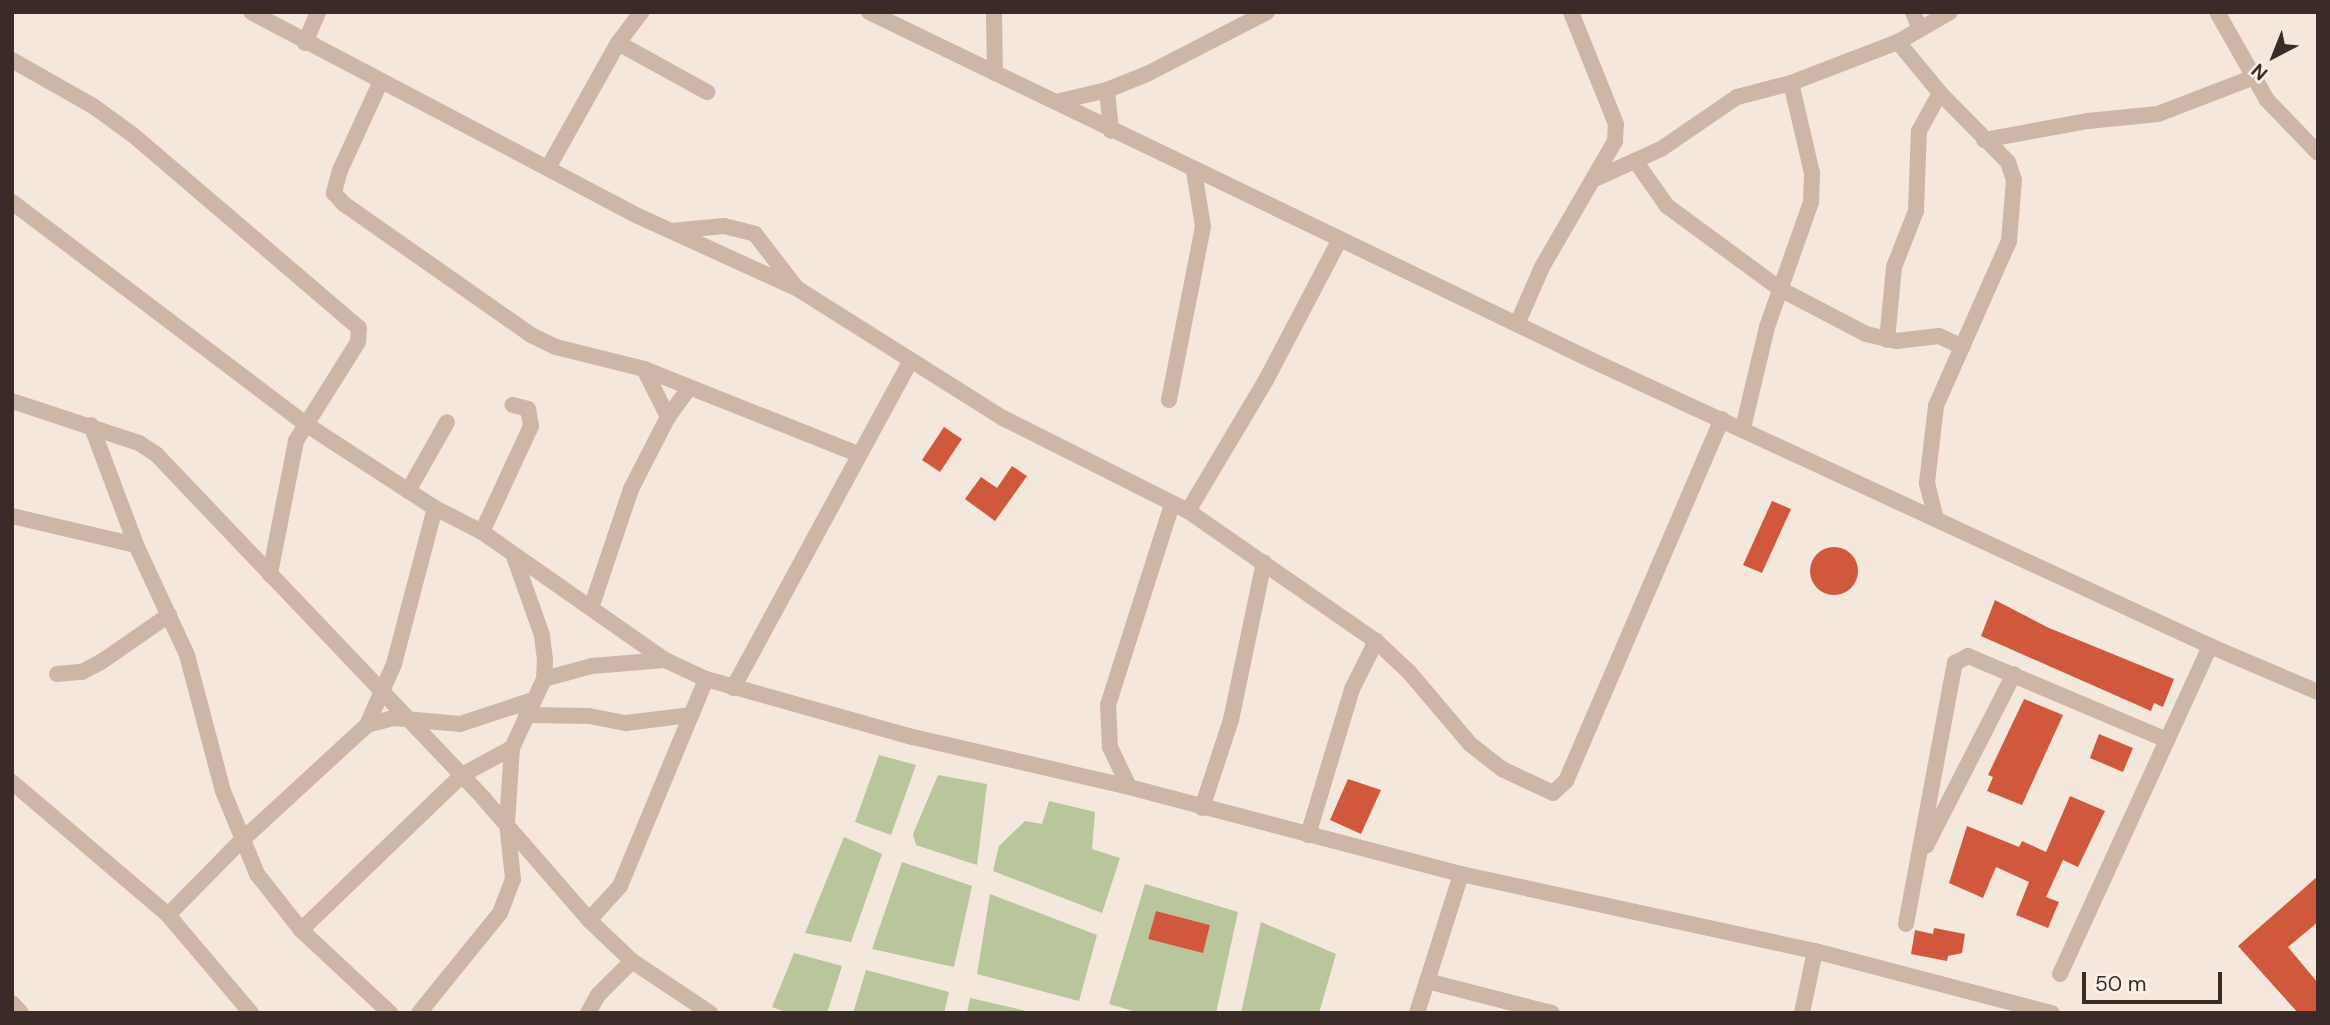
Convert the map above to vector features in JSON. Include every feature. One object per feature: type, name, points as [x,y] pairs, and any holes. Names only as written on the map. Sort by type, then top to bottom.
[{"type":"street","points":[[251,12],[305,43],[549,166],[668,231],[798,289],[1003,418],[1188,511],[1376,641],[1409,672],[1470,744],[1502,769],[1546,791],[1559,791],[1722,419]]},
{"type":"street","points":[[305,43],[318,12]]},
{"type":"street","points":[[549,166],[618,43],[641,12]]},
{"type":"street","points":[[869,12],[1111,131],[1722,419],[2210,646],[2318,692]]},
{"type":"street","points":[[994,12],[995,73]]},
{"type":"street","points":[[1056,102],[1107,90],[1267,12]]},
{"type":"street","points":[[1518,322],[1542,267],[1597,178],[1615,141],[1616,124],[1571,12]]},
{"type":"street","points":[[1913,12],[1920,29]]},
{"type":"street","points":[[1597,178],[1636,162],[1690,132],[1737,97],[1791,83],[1898,42],[1950,12]]},
{"type":"street","points":[[2217,12],[2252,78],[2277,113],[2318,153]]},
{"type":"street","points":[[1898,42],[1940,93],[2008,162],[2014,180],[2010,242],[1963,347],[1946,377],[1931,435],[1927,483],[1936,519]]},
{"type":"street","points":[[618,43],[708,92]]},
{"type":"street","points":[[12,60],[93,106],[133,135],[359,328],[358,342],[304,423],[296,441],[270,575]]},
{"type":"street","points":[[1984,140],[2088,121],[2158,114],[2252,78]]},
{"type":"street","points":[[381,81],[334,193],[531,335],[556,347],[644,369],[858,454]]},
{"type":"street","points":[[1743,428],[1780,289],[1811,202],[1812,173],[1791,83]]},
{"type":"street","points":[[1107,90],[1111,131]]},
{"type":"street","points":[[1887,340],[1894,267],[1916,211],[1919,131],[1940,93]]},
{"type":"street","points":[[1636,162],[1667,206],[1780,289],[1866,334],[1887,340],[1939,336],[1963,347]]},
{"type":"street","points":[[1169,400],[1189,280],[1203,227],[1194,170]]},
{"type":"street","points":[[12,202],[304,423],[435,508],[482,532],[515,559],[592,605],[665,660],[706,679],[913,737],[1129,786],[1202,808],[1461,874],[1815,951],[2052,1013]]},
{"type":"street","points":[[668,231],[724,226],[755,234],[798,289]]},
{"type":"street","points":[[1188,511],[1266,380],[1340,239]]},
{"type":"street","points":[[733,688],[911,360]]},
{"type":"street","points":[[644,369],[668,417]]},
{"type":"street","points":[[592,605],[625,502],[668,417],[690,388]]},
{"type":"street","points":[[12,401],[91,425],[139,443],[156,454],[507,823],[589,920],[632,961],[710,1013]]},
{"type":"street","points":[[482,532],[531,426],[527,410],[513,405]]},
{"type":"street","points":[[408,491],[447,422]]},
{"type":"street","points":[[91,425],[136,545],[187,655],[241,841],[257,874],[301,930],[390,1013]]},
{"type":"street","points":[[1129,786],[1110,747],[1108,705],[1172,505]]},
{"type":"street","points":[[169,915],[241,841],[368,725],[384,693],[435,508]]},
{"type":"street","points":[[12,516],[136,545]]},
{"type":"street","points":[[419,1013],[500,913],[513,879],[507,823],[512,748],[544,679],[542,635],[515,559]]},
{"type":"street","points":[[1202,808],[1231,720],[1264,562]]},
{"type":"street","points":[[57,674],[82,672],[101,662],[169,615]]},
{"type":"street","points":[[1308,835],[1352,690],[1376,641]]},
{"type":"street","points":[[2060,974],[2210,646]]},
{"type":"street","points":[[1906,924],[1955,663],[1968,656],[2167,740]]},
{"type":"street","points":[[544,679],[592,666],[665,660]]},
{"type":"street","points":[[1918,862],[2014,674]]},
{"type":"street","points":[[589,920],[620,886],[706,679]]},
{"type":"street","points":[[368,725],[409,719],[460,724],[533,700]]},
{"type":"street","points":[[526,715],[589,716],[626,723],[690,715]]},
{"type":"street","points":[[301,930],[462,775],[512,748]]},
{"type":"street","points":[[12,782],[169,915],[251,1013]]},
{"type":"street","points":[[513,879],[542,866]]},
{"type":"street","points":[[1417,1013],[1461,874]]},
{"type":"street","points":[[1802,1013],[1815,951]]},
{"type":"street","points":[[588,1013],[597,995],[632,961]]},
{"type":"street","points":[[1427,981],[1552,1013]]},
{"type":"street","points":[[12,1003],[21,1013]]},
{"type":"green space","points":[[879,755],[916,765],[891,835],[855,822]]},
{"type":"green space","points":[[938,775],[987,784],[977,865],[916,845],[913,834]]},
{"type":"green space","points":[[1049,801],[1095,812],[1092,849],[1120,858],[1102,913],[993,871],[999,846],[1025,821],[1042,824]]},
{"type":"green space","points":[[844,837],[882,854],[851,942],[805,933]]},
{"type":"green space","points":[[902,862],[972,886],[954,967],[872,949]]},
{"type":"green space","points":[[1145,884],[1238,912],[1216,1013],[1140,1013],[1109,1004]],"holes":[[[1156,911],[1210,925],[1203,952],[1148,939]]]},
{"type":"green space","points":[[990,894],[1097,935],[1079,1001],[977,974]]},
{"type":"green space","points":[[1261,922],[1336,954],[1319,1013],[1241,1013]]},
{"type":"green space","points":[[794,953],[842,966],[827,1013],[788,1013],[772,1007]]},
{"type":"green space","points":[[866,970],[949,992],[944,1013],[853,1013]]},
{"type":"green space","points":[[970,998],[1035,1013],[967,1013]]},
{"type":"building","points":[[944,427],[962,439],[940,472],[922,460]]},
{"type":"building","points":[[1012,466],[1027,476],[995,521],[965,499],[981,477],[997,488]]},
{"type":"building","points":[[1772,501],[1791,509],[1762,573],[1743,565]]},
{"type":"building","points":[[1834,547],[1851,554],[1858,571],[1851,588],[1834,595],[1817,588],[1810,571],[1817,554]]},
{"type":"building","points":[[1995,600],[2049,628],[2174,679],[2163,707],[2154,703],[2151,711],[1981,636]]},
{"type":"building","points":[[2024,699],[2063,715],[2022,805],[1987,791],[1993,777],[1988,775]]},
{"type":"building","points":[[2099,734],[2133,748],[2123,772],[2090,758]]},
{"type":"building","points":[[1348,779],[1381,790],[1361,834],[1330,820]]},
{"type":"building","points":[[2070,796],[2105,811],[2078,867],[2063,860],[2046,897],[2059,902],[2048,928],[2016,915],[2029,882],[1996,867],[1983,898],[1949,883],[1967,826],[2019,847],[2022,841],[2046,852]]},
{"type":"building","points":[[2318,876],[2318,922],[2288,947],[2318,983],[2318,1013],[2298,1013],[2238,946]]},
{"type":"building","points":[[1156,911],[1210,925],[1203,953],[1148,939]]},
{"type":"building","points":[[1934,928],[1965,934],[1962,953],[1948,956],[1947,961],[1911,954],[1915,930],[1933,934]]}]
